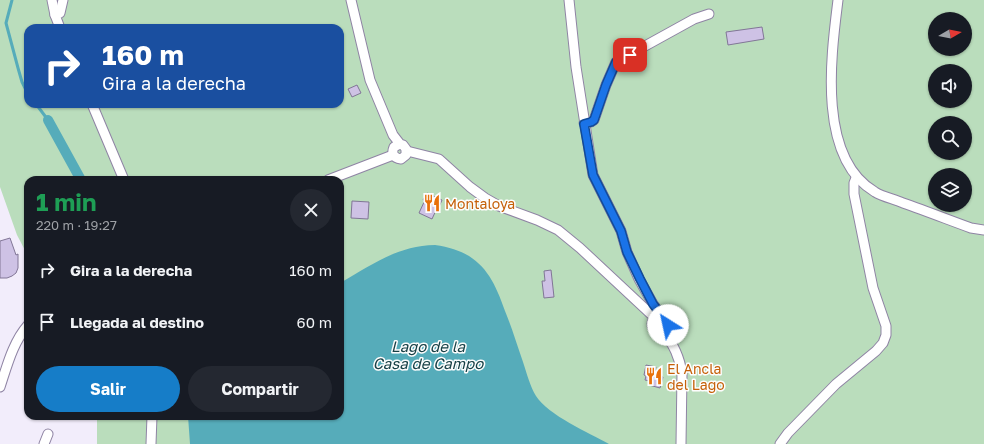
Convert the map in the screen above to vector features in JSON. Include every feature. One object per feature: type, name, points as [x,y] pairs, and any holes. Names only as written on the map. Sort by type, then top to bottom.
[{"type":"street","points":[[52,0],[58,24]]},
{"type":"street","points":[[55,15],[60,13],[63,0]]},
{"type":"street","points":[[351,0],[370,80],[393,135],[400,144],[406,147],[407,151],[439,158],[470,187],[499,206],[537,220],[558,230],[659,317],[666,319],[668,323],[667,328],[664,331],[658,332],[653,329],[652,322],[659,317]]},
{"type":"street","points":[[569,0],[571,33],[593,175],[621,231],[627,252],[659,317]]},
{"type":"street","points":[[838,0],[832,59],[833,112],[842,155],[850,170],[856,178],[875,192],[971,228],[984,230]]},
{"type":"street","points":[[584,124],[594,120],[616,62],[694,19],[709,14]]},
{"type":"street","points":[[94,108],[122,176]]},
{"type":"street","points":[[393,155],[394,147],[400,144]]},
{"type":"street","points":[[393,155],[395,158],[401,159],[406,155],[407,151]]},
{"type":"street","points":[[338,176],[393,155]]},
{"type":"street","points":[[780,444],[788,433],[836,384],[876,351],[883,343],[886,335],[886,326],[873,288],[854,194],[854,183],[856,178]]},
{"type":"street","points":[[0,387],[4,365],[24,330]]},
{"type":"street","points":[[664,331],[676,351],[682,374],[681,444]]},
{"type":"street","points":[[151,444],[152,420]]},
{"type":"street","points":[[44,444],[48,434]]},
{"type":"green space","points":[[0,0],[984,0],[984,444],[97,444],[97,420],[344,420],[344,176],[24,176],[24,248],[17,235],[0,187]]},
{"type":"water","name":"Lago de la Casa de Campo","points":[[435,245],[462,252],[473,258],[481,266],[495,286],[536,396],[559,417],[609,444],[190,444],[188,420],[344,420],[344,281],[374,263],[396,253],[421,246]]},
{"type":"building","points":[[762,27],[764,39],[728,45],[726,32]]},
{"type":"building","points":[[357,85],[361,93],[352,97],[348,89]]},
{"type":"building","name":"Montaloya","points":[[427,193],[442,200],[432,219],[419,213]]},
{"type":"building","points":[[352,201],[369,202],[368,219],[351,218]]},
{"type":"building","points":[[10,238],[16,255],[18,254],[18,268],[16,273],[12,276],[0,278],[0,241]]},
{"type":"building","points":[[551,270],[554,297],[544,298],[542,281],[545,281],[544,271]]},
{"type":"building","name":"El Ancla del Lago","points":[[646,365],[656,367],[655,372],[660,373],[659,376],[663,377],[660,388],[649,385],[650,381],[645,380],[646,376],[644,375]]},
{"type":"waterway","points":[[12,0],[6,23],[24,86]]},
{"type":"waterway","points":[[39,108],[48,120]]},
{"type":"waterway","points":[[48,120],[79,176]]},
{"type":"place","name":"Montaloya","points":[[432,203]]},
{"type":"place","name":"El Ancla del Lago","points":[[654,376]]},
{"type":"route","points":[[630,55],[616,62],[594,120],[584,124],[593,175],[621,231],[627,252],[640,279],[653,304],[666,319],[668,325]]}]
